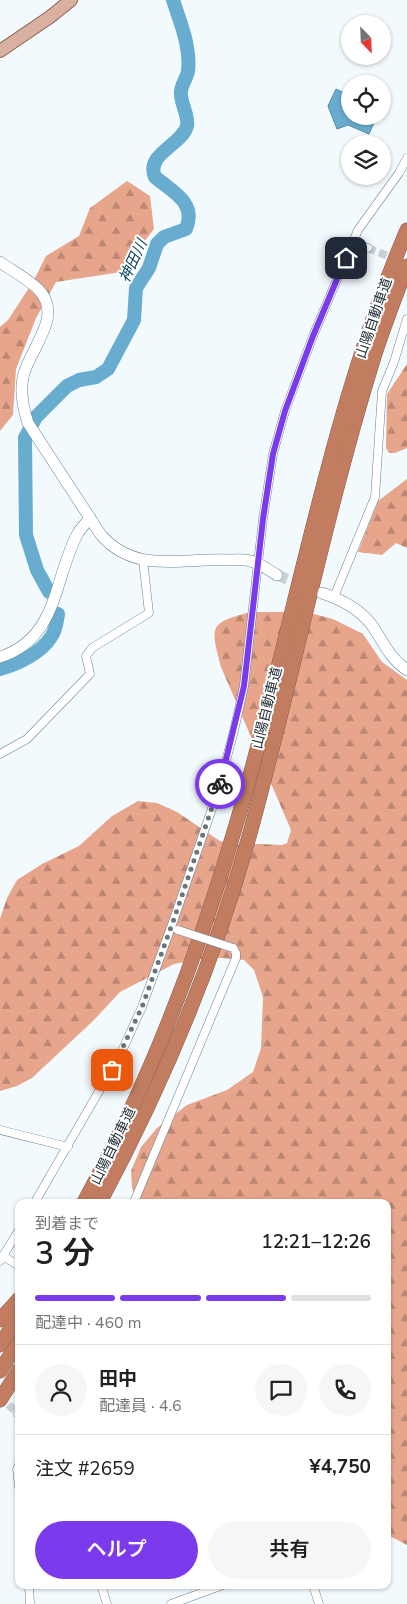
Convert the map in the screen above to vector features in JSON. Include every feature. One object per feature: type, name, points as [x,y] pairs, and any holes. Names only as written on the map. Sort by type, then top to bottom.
[{"type":"highway","name":"山陽自動車道","points":[[90,1199],[142,1086],[188,972],[214,898],[237,823],[333,443],[381,295],[407,230]]},
{"type":"highway","name":"山陽自動車道","points":[[90,1199],[138,1127],[202,976],[228,902],[252,827],[348,448],[374,358],[407,266]]},
{"type":"highway","points":[[105,1199],[138,1127]]},
{"type":"highway","points":[[0,1320],[15,1303]]},
{"type":"highway","points":[[0,1345],[15,1322]]},
{"type":"highway","points":[[0,1371],[15,1348]]},
{"type":"highway","points":[[0,1400],[15,1376]]},
{"type":"main road","points":[[0,50],[50,17],[71,0]]},
{"type":"street","points":[[37,1199],[121,1053],[174,929],[217,794],[244,686],[263,519],[273,454],[285,411],[313,336],[358,230],[399,173],[407,158]]},
{"type":"street","points":[[353,242],[368,248]]},
{"type":"street","points":[[0,262],[37,288],[48,305],[46,325],[31,353],[23,377],[22,394],[28,423],[108,543],[123,554],[143,560],[158,562],[248,560],[259,564],[277,575]]},
{"type":"street","points":[[334,597],[375,497],[382,391],[394,362],[407,319]]},
{"type":"street","points":[[0,658],[25,646],[45,622],[78,531],[90,518]]},
{"type":"street","points":[[0,754],[27,739],[90,674],[86,656],[92,648],[149,613],[143,560]]},
{"type":"street","points":[[322,594],[334,597],[363,616],[371,624],[391,656],[407,670]]},
{"type":"street","points":[[135,1199],[236,958],[236,952],[233,948],[174,929]]},
{"type":"street","points":[[0,1130],[68,1147]]},
{"type":"street","points":[[15,1237],[2,1259],[15,1264]]},
{"type":"street","points":[[30,1589],[30,1604]]},
{"type":"street","points":[[102,1589],[108,1604]]},
{"type":"street","points":[[170,1604],[212,1589]]},
{"type":"street","points":[[314,1589],[319,1604]]},
{"type":"green space","points":[[127,181],[150,196],[154,229],[121,272],[56,282],[36,318],[16,369],[13,415],[0,431],[0,327],[8,320],[34,280],[46,256],[79,236],[90,208]]},
{"type":"green space","points":[[407,364],[407,448],[395,453],[389,453],[386,448],[387,394]]},
{"type":"green space","points":[[407,479],[407,548],[396,543],[382,555],[358,552],[378,501]]},
{"type":"green space","points":[[251,612],[306,612],[333,619],[363,634],[382,662],[407,680],[407,1545],[391,1537],[391,1199],[136,1199],[132,1188],[131,1171],[141,1147],[157,1128],[187,1105],[227,1090],[253,1072],[261,1048],[263,997],[254,970],[244,960],[212,957],[174,964],[120,992],[94,1020],[32,1078],[17,1086],[0,1091],[0,919],[7,898],[17,880],[42,864],[79,846],[112,816],[138,801],[157,803],[177,812],[220,841],[236,845],[282,845],[287,843],[291,830],[221,667],[215,643],[214,635],[220,624]]},
{"type":"water","points":[[336,89],[341,92],[341,125],[348,125],[337,129],[328,106]]},
{"type":"water","points":[[348,125],[373,125],[369,134]]},
{"type":"waterway","name":"神田川","points":[[49,592],[37,570],[26,535],[25,438],[36,417],[67,386],[79,380],[96,377],[108,369],[134,320],[136,288],[149,268],[157,244],[164,237],[186,229],[189,220],[186,205],[176,193],[155,177],[153,169],[159,156],[184,133],[187,126],[181,92],[189,62],[184,35],[173,0]]},
{"type":"waterway","name":"神田川","points":[[0,669],[21,661],[47,643],[53,635],[58,614]]},
{"type":"tunnel","points":[[368,248],[398,260]]},
{"type":"tunnel","points":[[277,575],[307,587]]},
{"type":"tunnel","points":[[0,1396],[15,1411]]},
{"type":"way so far","points":[[112,1070],[142,1007],[220,784]]},
{"type":"route","points":[[220,784],[244,686],[263,519],[273,454],[285,411],[313,336],[346,258]]}]
